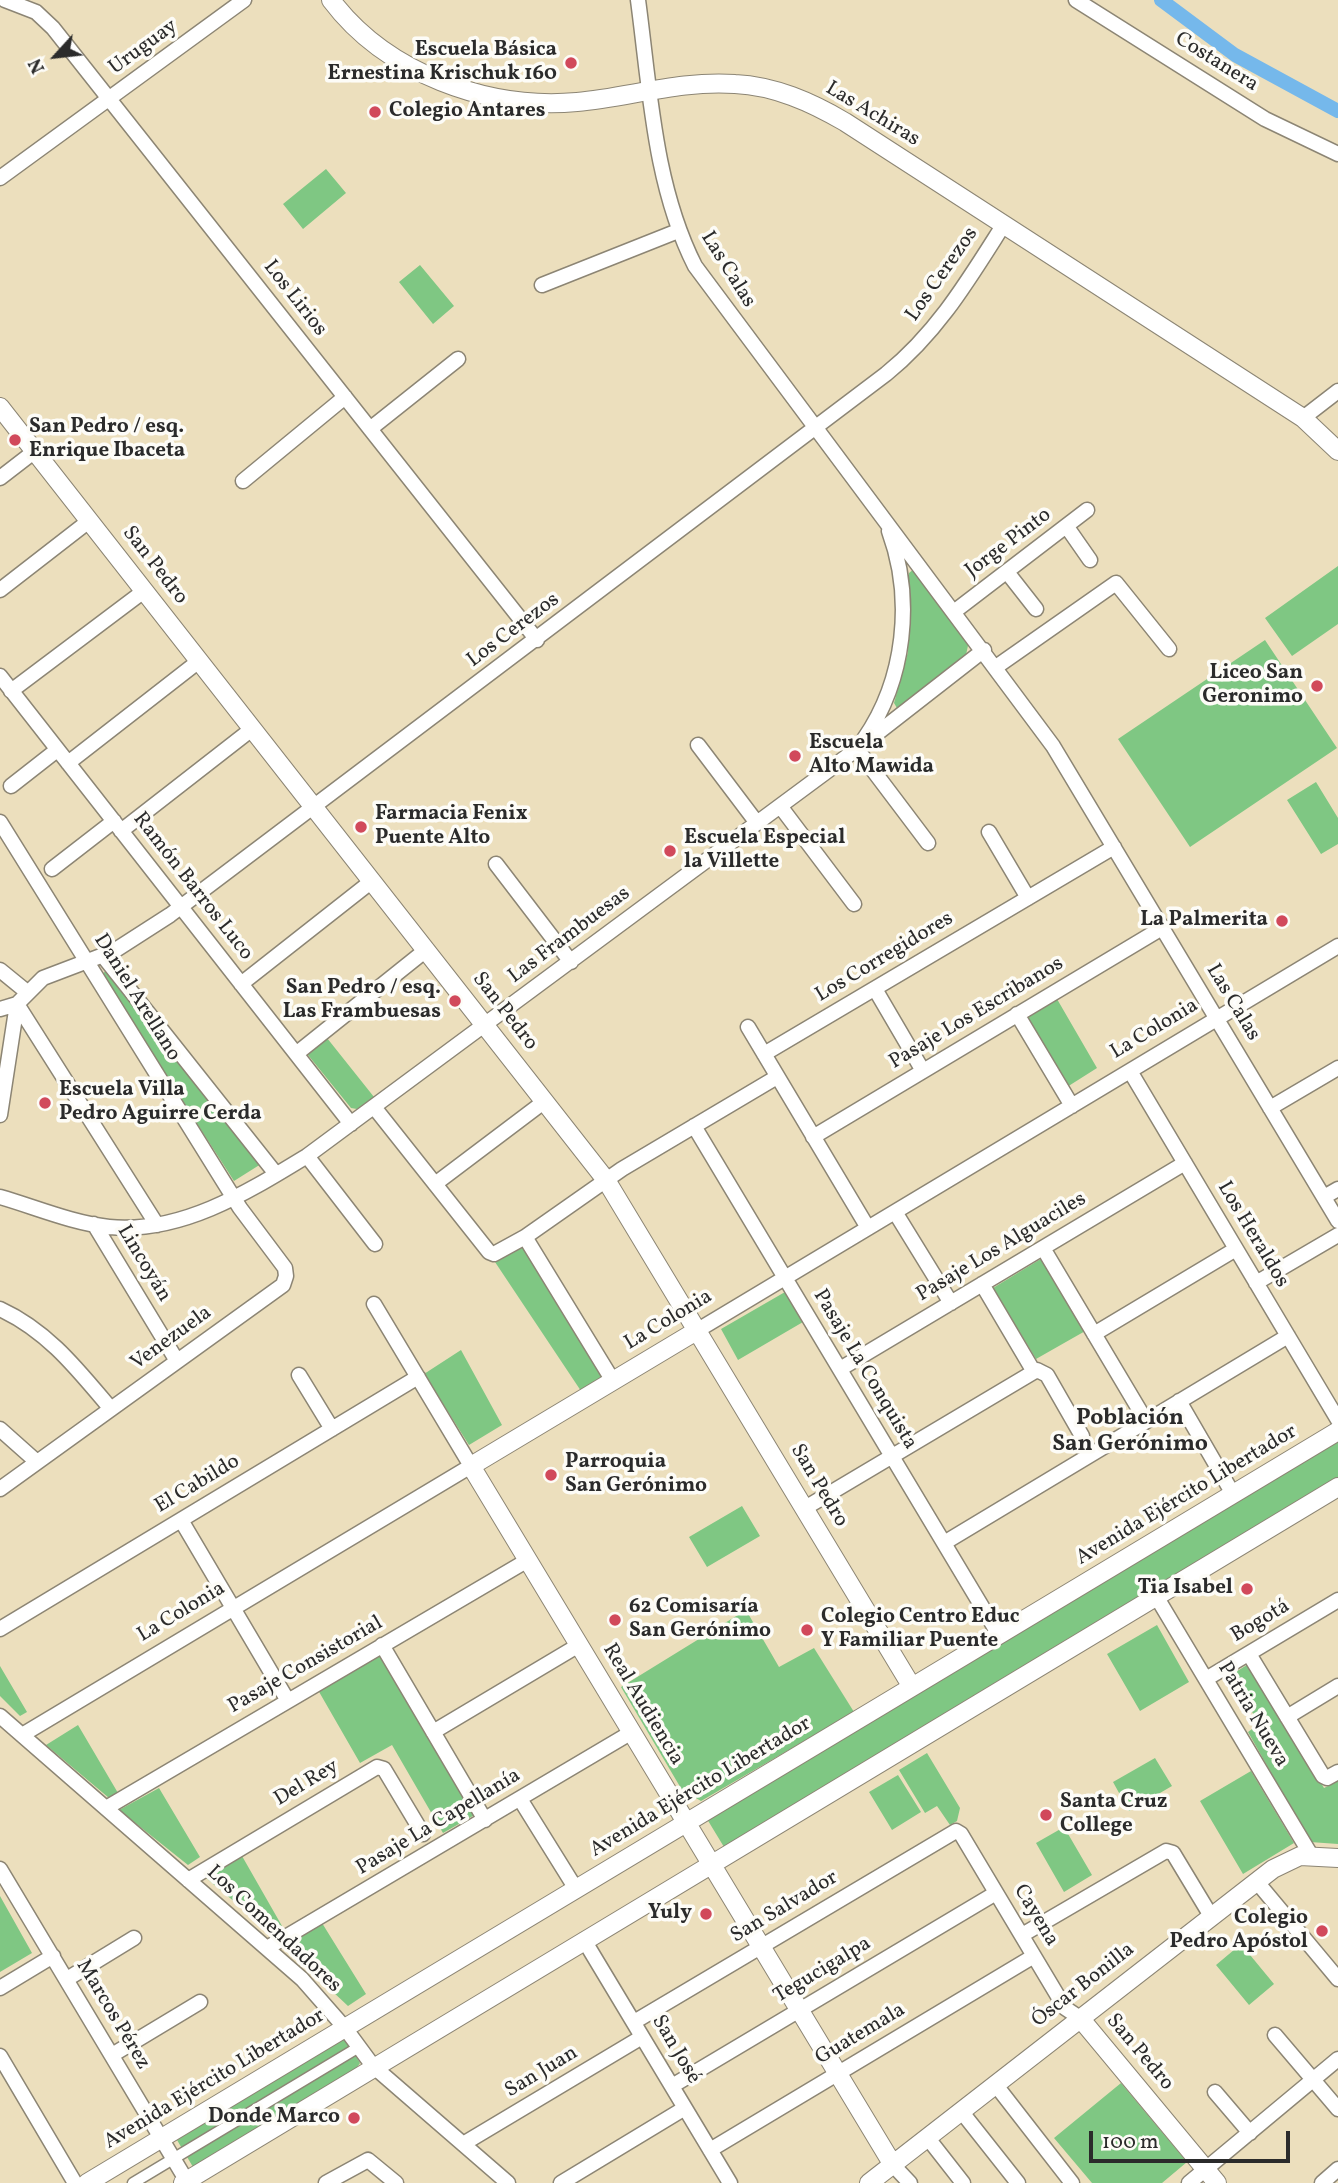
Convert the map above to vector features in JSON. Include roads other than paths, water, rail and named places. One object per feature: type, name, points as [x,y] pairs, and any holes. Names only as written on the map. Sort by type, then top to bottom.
[{"type":"street","name":"Los Lirios","points":[[5,0],[36,12],[48,22],[537,640]]},
{"type":"street","name":"Uruguay","points":[[0,178],[244,0]]},
{"type":"street","name":"Las Achiras","points":[[331,0],[361,32],[396,57],[428,75],[478,94],[520,102],[559,103],[735,83],[765,88],[801,99],[845,122],[1303,418],[1338,451]]},
{"type":"street","name":"Las Calas","points":[[638,0],[661,166],[678,231],[705,282],[955,611],[1053,746],[1338,1221]]},
{"type":"street","name":"Costanera","points":[[1076,0],[1247,108],[1338,154]]},
{"type":"street","name":"Los Cerezos","points":[[17,1004],[43,978],[96,959],[135,939],[181,907],[537,640],[900,362],[926,338],[956,300],[1004,224]]},
{"type":"street","points":[[542,285],[678,231]]},
{"type":"street","points":[[370,429],[458,359]]},
{"type":"street","points":[[1303,418],[1338,391]]},
{"type":"street","points":[[243,481],[345,397]]},
{"type":"street","name":"San Pedro","points":[[0,407],[606,1181],[912,1687]]},
{"type":"street","points":[[0,478],[35,451]]},
{"type":"street","name":"Jorge Pinto","points":[[955,611],[1087,510]]},
{"type":"street","name":"Las Calas","points":[[857,749],[887,693],[901,640],[901,579],[884,518]]},
{"type":"street","points":[[0,590],[89,521]]},
{"type":"street","points":[[1067,527],[1090,560]]},
{"type":"street","points":[[1007,572],[1036,609]]},
{"type":"street","points":[[996,667],[1116,583],[1169,649]]},
{"type":"street","points":[[12,691],[144,591]]},
{"type":"street","name":"Las Frambuesas","points":[[0,1197],[94,1224],[125,1228],[157,1225],[197,1214],[276,1174],[307,1156],[571,962],[857,749],[984,650]]},
{"type":"street","points":[[68,763],[199,661]]},
{"type":"street","name":"Ramón Barros Luco","points":[[0,676],[351,1124]]},
{"type":"street","points":[[52,869],[252,729]]},
{"type":"street","points":[[698,744],[757,823]]},
{"type":"street","points":[[857,749],[928,843]]},
{"type":"street","points":[[11,786],[57,750]]},
{"type":"street","points":[[780,806],[854,904]]},
{"type":"street","name":"Daniel Arellano","points":[[0,822],[96,959],[234,1197]]},
{"type":"street","points":[[989,832],[1028,898]]},
{"type":"street","name":"Los Corregidores","points":[[764,1054],[1114,847]]},
{"type":"street","points":[[496,864],[571,962]]},
{"type":"street","points":[[242,984],[372,881]]},
{"type":"street","name":"Pasaje Los Escribanos","points":[[813,1137],[1162,928]]},
{"type":"street","name":"La Colonia","points":[[22,1735],[1338,946]]},
{"type":"street","points":[[296,1054],[426,950]]},
{"type":"street","points":[[96,959],[276,1174]]},
{"type":"street","points":[[0,970],[27,992]]},
{"type":"street","points":[[875,989],[923,1071]]},
{"type":"street","points":[[0,1009],[17,1004]]},
{"type":"street","points":[[0,1115],[17,1004]]},
{"type":"street","points":[[17,1004],[157,1225]]},
{"type":"street","points":[[1017,1014],[1072,1106]]},
{"type":"street","points":[[748,1027],[868,1228]]},
{"type":"street","points":[[1270,1108],[1338,1068]]},
{"type":"street","name":"Los Heraldos","points":[[1130,1071],[1338,1420]]},
{"type":"street","points":[[374,1107],[489,1252],[501,1252],[606,1181],[778,1077]]},
{"type":"street","points":[[435,1184],[545,1101]]},
{"type":"street","name":"Pasaje La Conquista","points":[[694,1126],[999,1635]]},
{"type":"street","points":[[307,1156],[375,1244]]},
{"type":"street","name":"Pasaje Los Alguaciles","points":[[840,1369],[1185,1163]]},
{"type":"street","points":[[1324,1197],[1338,1189]]},
{"type":"street","name":"Venezuela","points":[[0,1489],[285,1281],[285,1268],[234,1197]]},
{"type":"street","points":[[895,1212],[951,1303]]},
{"type":"street","name":"Lincoyán","points":[[94,1224],[177,1361]]},
{"type":"street","points":[[1256,1283],[1338,1235]]},
{"type":"street","points":[[525,1237],[612,1381]]},
{"type":"street","points":[[1043,1248],[1146,1421]]},
{"type":"street","points":[[1094,1334],[1236,1249]]},
{"type":"street","points":[[982,1284],[1034,1372]]},
{"type":"street","name":"Real Audiencia","points":[[374,1304],[893,2165]]},
{"type":"street","points":[[0,1309],[32,1326],[55,1346],[111,1409]]},
{"type":"street","points":[[944,1543],[1288,1336]]},
{"type":"street","points":[[805,1508],[1034,1372],[1045,1372],[1082,1436]]},
{"type":"street","points":[[299,1375],[331,1430]]},
{"type":"street","name":"El Cabildo","points":[[0,1629],[418,1377]]},
{"type":"street","points":[[1179,1401],[1233,1494]]},
{"type":"street","points":[[0,1429],[37,1462]]},
{"type":"street","name":"Avenida Ejército Libertador","points":[[87,2183],[1338,1431]]},
{"type":"street","points":[[186,2182],[373,2066],[1338,1487]]},
{"type":"street","points":[[181,1520],[288,1701]]},
{"type":"street","name":"Pasaje Consistorial","points":[[106,1808],[528,1560]]},
{"type":"street","name":"Patria Nueva","points":[[1156,1596],[1311,1855]]},
{"type":"street","name":"Bogotá","points":[[1206,1679],[1338,1600]]},
{"type":"street","points":[[382,1645],[485,1820]]},
{"type":"street","points":[[433,1732],[579,1645]]},
{"type":"street","points":[[1249,1654],[1287,1717],[1332,1775]]},
{"type":"street","points":[[1287,1717],[1338,1686]]},
{"type":"street","name":"Los Comendadores","points":[[0,1716],[302,1979],[345,2028],[373,2066],[508,2183]]},
{"type":"street","name":"Pasaje La Capellanía","points":[[267,1948],[632,1732]]},
{"type":"street","name":"Del Rey","points":[[188,1880],[377,1767],[384,1769],[423,1834]]},
{"type":"street","points":[[520,1799],[576,1889]]},
{"type":"street","name":"Cayena","points":[[958,1831],[1065,2008],[1080,2018]]},
{"type":"street","name":"San Salvador","points":[[634,2022],[958,1831]]},
{"type":"street","points":[[1022,1935],[1170,1851],[1211,1916]]},
{"type":"street","name":"Óscar Bonilla","points":[[869,2183],[1281,1864],[1311,1855],[1338,1858]]},
{"type":"street","name":"Marcos Pérez","points":[[2,1873],[186,2182]]},
{"type":"street","points":[[1257,1882],[1338,1979]]},
{"type":"street","name":"Tegucigalpa","points":[[672,2086],[996,1893]]},
{"type":"street","points":[[67,1979],[134,1938]]},
{"type":"street","name":"San José","points":[[584,1940],[710,2150],[726,2182]]},
{"type":"street","points":[[0,1988],[53,1956]]},
{"type":"street","name":"Guatemala","points":[[710,2150],[1034,1956]]},
{"type":"street","points":[[112,2055],[200,2002]]},
{"type":"street","name":"San Pedro","points":[[1080,2018],[1212,2176]]},
{"type":"street","points":[[1275,2035],[1338,2109]]},
{"type":"street","name":"San Juan","points":[[463,2144],[642,2037]]},
{"type":"street","points":[[133,2183],[359,2047]]},
{"type":"street","points":[[0,2056],[75,2183]]},
{"type":"street","points":[[1189,2183],[1212,2176],[1250,2133],[1338,2059]]},
{"type":"street","points":[[995,2084],[1072,2183]]},
{"type":"street","points":[[1215,2092],[1250,2133]]},
{"type":"street","points":[[561,2183],[685,2108]]},
{"type":"street","points":[[961,2111],[1018,2183]]},
{"type":"street","points":[[927,2137],[963,2183]]},
{"type":"street","points":[[326,2183],[368,2160],[396,2183]]},
{"type":"street","points":[[893,2165],[910,2183]]},
{"type":"street","points":[[1322,2183],[1338,2169]]},
{"type":"waterway","points":[[1161,0],[1235,55],[1338,111]]},
{"type":"place","name":"Escuela Básica Ernestina Krischuk 160","points":[[571,63]]},
{"type":"place","name":"Colegio Antares","points":[[375,112]]},
{"type":"place","name":"San Pedro / esq. Enrique Ibaceta","points":[[15,440]]},
{"type":"place","name":"Liceo San Geronimo","points":[[1317,686]]},
{"type":"place","name":"Escuela Alto Mawida","points":[[795,756]]},
{"type":"place","name":"Farmacia Fenix Puente Alto","points":[[361,827]]},
{"type":"place","name":"Escuela Especial la Villette","points":[[670,851]]},
{"type":"place","name":"La Palmerita","points":[[1282,921]]},
{"type":"place","name":"San Pedro / esq. Las Frambuesas","points":[[455,1001]]},
{"type":"place","name":"Escuela Villa Pedro Aguirre Cerda","points":[[45,1103]]},
{"type":"place","name":"Parroquia San Gerónimo","points":[[551,1475]]},
{"type":"place","name":"Tia Isabel","points":[[1247,1589]]},
{"type":"place","name":"62 Comisaría San Gerónimo","points":[[615,1620]]},
{"type":"place","name":"Colegio Centro Educ Y Familiar Puente","points":[[807,1630]]},
{"type":"place","name":"Santa Cruz College","points":[[1046,1815]]},
{"type":"place","name":"Yuly","points":[[706,1914]]},
{"type":"place","name":"Colegio Pedro Apóstol","points":[[1322,1931]]},
{"type":"place","name":"Donde Marco","points":[[354,2118]]},
{"type":"district","name":"Población San Gerónimo","points":[[1130,1433]]}]
